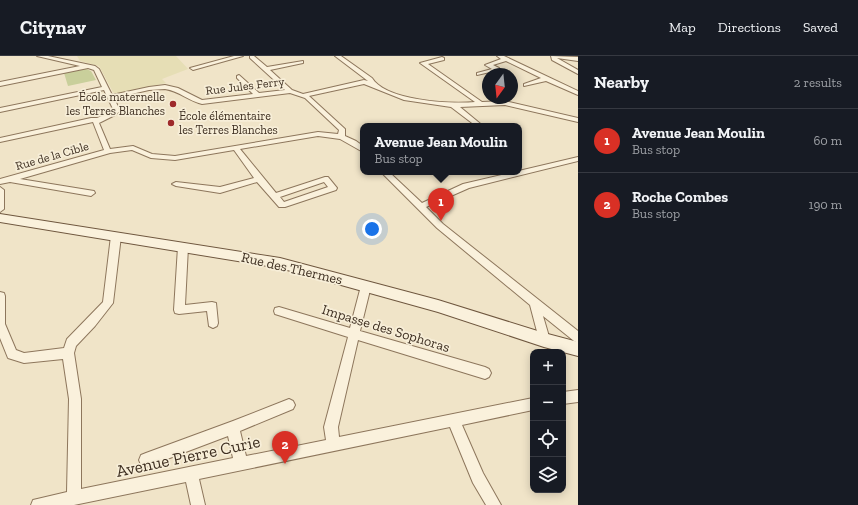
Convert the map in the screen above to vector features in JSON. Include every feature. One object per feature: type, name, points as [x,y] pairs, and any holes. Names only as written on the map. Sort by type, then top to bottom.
[{"type":"main road","name":"Rue des Thermes","points":[[0,218],[280,263],[438,306],[544,340],[578,349]]},
{"type":"street","points":[[0,140],[91,120],[98,120],[117,111],[96,69],[89,65],[40,56]]},
{"type":"street","points":[[193,68],[221,58],[240,56]]},
{"type":"street","points":[[252,56],[290,91]]},
{"type":"street","points":[[338,56],[372,83],[399,97],[453,105],[505,103],[578,120]]},
{"type":"street","points":[[500,56],[578,93]]},
{"type":"street","points":[[554,56],[578,59]]},
{"type":"street","points":[[554,56],[554,59],[578,72]]},
{"type":"street","points":[[478,74],[497,69],[488,65],[506,59]]},
{"type":"street","points":[[442,60],[423,62],[480,103]]},
{"type":"street","points":[[266,69],[301,62]]},
{"type":"street","points":[[0,84],[89,65]]},
{"type":"street","points":[[239,77],[258,95]]},
{"type":"street","points":[[526,85],[547,79]]},
{"type":"street","points":[[305,95],[359,82],[372,83]]},
{"type":"street","name":"Rue Jules Ferry","points":[[110,98],[155,87],[173,88],[195,101],[202,102],[223,101],[290,91],[305,95],[343,130],[341,136]]},
{"type":"street","points":[[0,110],[106,88]]},
{"type":"street","points":[[453,105],[476,123]]},
{"type":"street","points":[[98,120],[96,123],[107,150],[109,151]]},
{"type":"street","name":"Rue de la Cible","points":[[0,182],[109,151],[133,148],[151,156],[167,158],[318,134],[341,136]]},
{"type":"street","points":[[341,136],[351,140],[360,148]]},
{"type":"street","points":[[235,147],[259,179],[282,205],[333,188],[325,179],[275,196]]},
{"type":"street","points":[[522,171],[578,159]]},
{"type":"street","points":[[388,175],[440,226],[578,338]]},
{"type":"street","points":[[420,206],[466,186],[506,175]]},
{"type":"street","points":[[176,184],[220,190],[259,179]]},
{"type":"street","points":[[10,180],[91,193]]},
{"type":"street","points":[[0,190],[0,209]]},
{"type":"street","points":[[74,497],[75,399],[68,353],[71,343],[108,303],[116,236]]},
{"type":"street","points":[[183,247],[179,310],[212,306],[213,323]]},
{"type":"street","points":[[333,445],[331,427],[366,286]]},
{"type":"street","points":[[0,296],[0,324],[12,354],[24,358],[68,353]]},
{"type":"street","points":[[535,304],[544,340]]},
{"type":"street","name":"Impasse des Sophoras","points":[[279,311],[485,373]]},
{"type":"street","points":[[146,460],[233,428],[289,404]]},
{"type":"street","name":"Avenue Pierre Curie","points":[[38,505],[530,405]]},
{"type":"street","points":[[454,420],[478,478],[494,505]]},
{"type":"street","points":[[233,428],[241,463]]},
{"type":"street","points":[[191,475],[198,505]]},
{"type":"shaded area","points":[[77,56],[176,56],[188,69],[162,79],[166,83],[116,94],[113,92],[99,66],[80,61]]},
{"type":"green space","points":[[86,69],[91,71],[96,80],[68,86],[64,73]]},
{"type":"place","name":"École maternelle les Terres Blanches","points":[[173,104]]},
{"type":"place","name":"École élémentaire les Terres Blanches","points":[[171,123]]},
{"type":"place","name":"Avenue Jean Moulin","points":[[441,221]]},
{"type":"place","name":"Roche Combes","points":[[285,464]]}]
